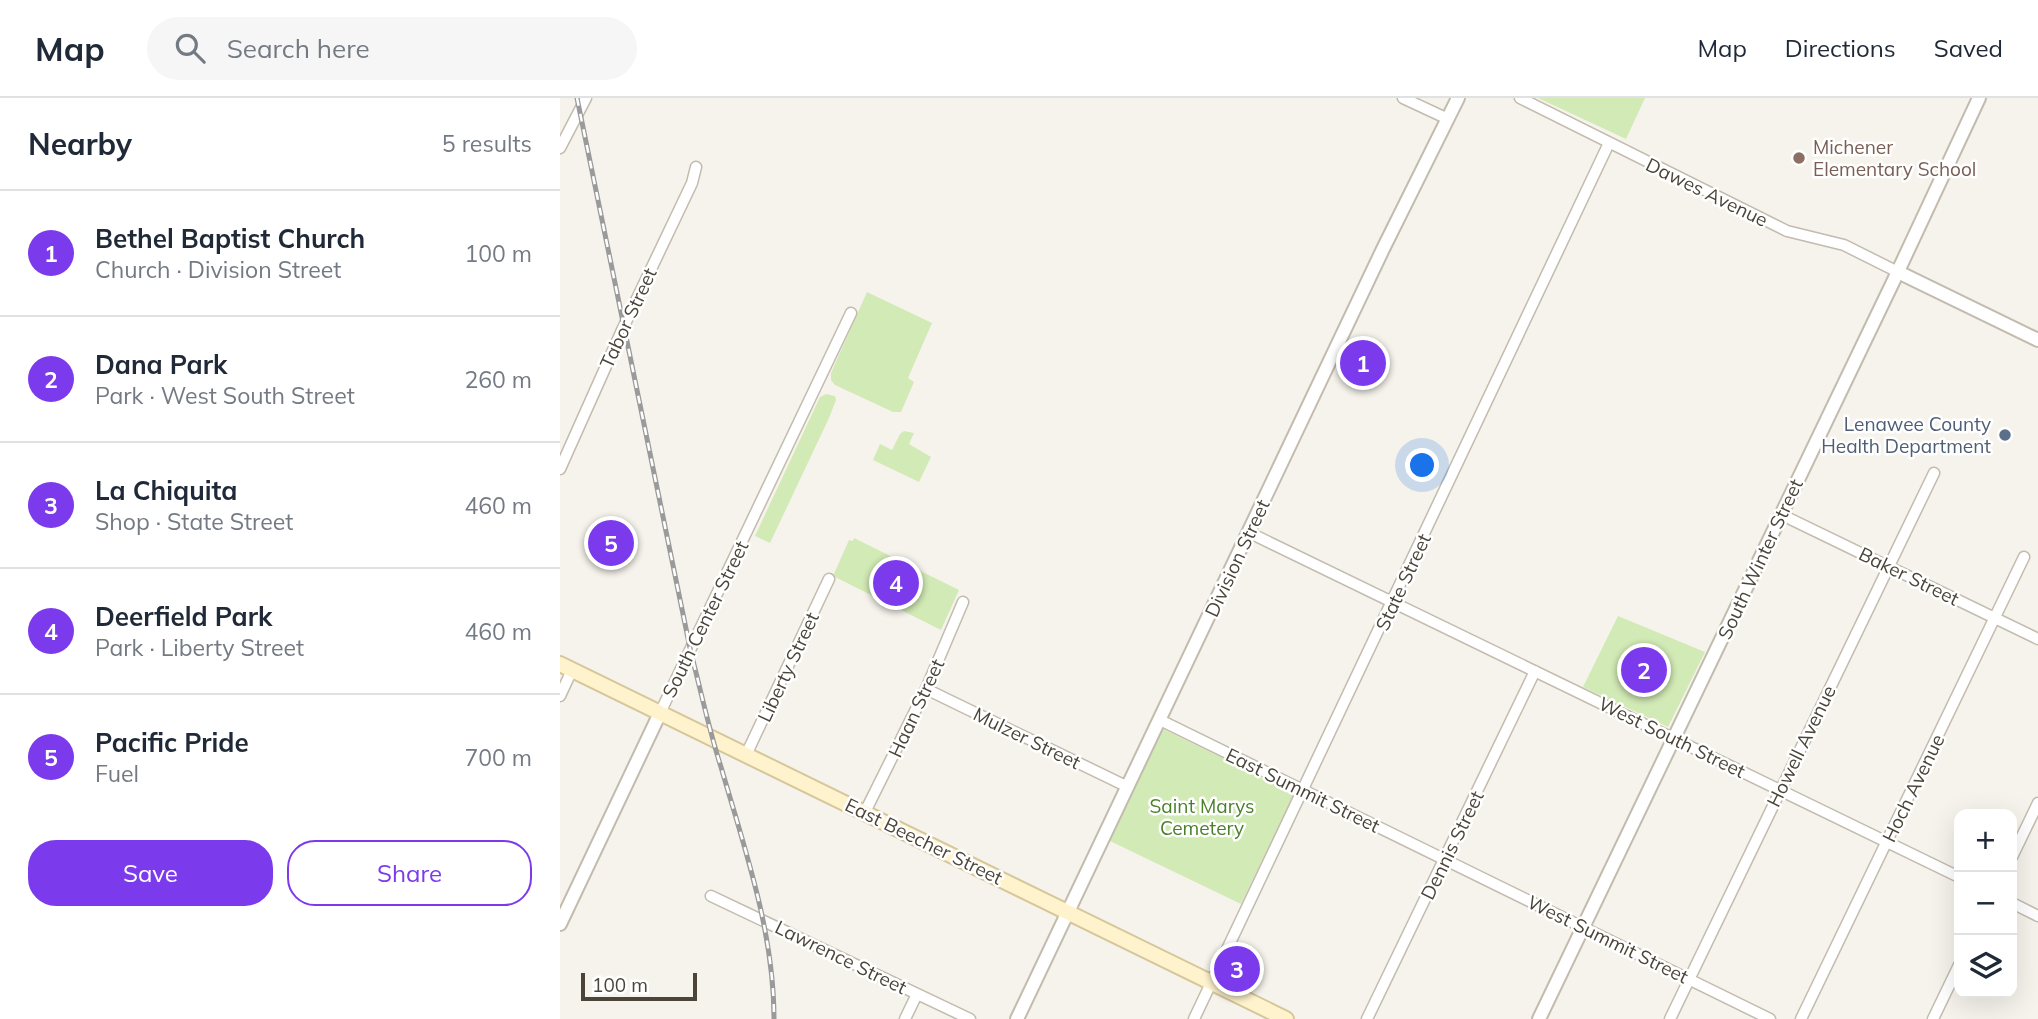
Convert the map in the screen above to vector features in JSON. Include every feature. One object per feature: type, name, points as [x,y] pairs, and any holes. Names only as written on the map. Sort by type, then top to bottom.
[{"type":"main road","name":"East Beecher Street","points":[[566,667],[1286,1019]]},
{"type":"street","points":[[560,148],[586,98]]},
{"type":"street","points":[[1403,98],[1448,119]]},
{"type":"street","name":"Division Street","points":[[1017,1019],[1383,249],[1458,98]]},
{"type":"street","name":"Dawes Avenue","points":[[1520,98],[1787,231],[1844,245],[1898,272]]},
{"type":"street","name":"South Winter Street","points":[[1539,1019],[1979,98]]},
{"type":"street","name":"State Street","points":[[1194,1019],[1609,143]]},
{"type":"street","name":"Tabor Street","points":[[560,469],[600,377],[692,183],[696,167]]},
{"type":"street","points":[[1898,272],[2038,340]]},
{"type":"street","name":"South Center Street","points":[[560,924],[851,313]]},
{"type":"street","name":"Howell Avenue","points":[[1670,1019],[1934,473]]},
{"type":"street","name":"Baker Street","points":[[1780,514],[2038,639]]},
{"type":"street","name":"West South Street","points":[[1250,533],[1954,874]]},
{"type":"street","name":"Hoch Avenue","points":[[1801,1019],[2024,557]]},
{"type":"street","name":"Liberty Street","points":[[746,755],[829,579]]},
{"type":"street","name":"Haan Street","points":[[865,812],[926,689],[963,602]]},
{"type":"street","points":[[560,696],[566,667]]},
{"type":"street","name":"Dennis Street","points":[[1367,1019],[1535,671]]},
{"type":"street","name":"Mulzer Street","points":[[926,689],[1128,787]]},
{"type":"street","name":"East Summit Street","points":[[1160,720],[1446,859]]},
{"type":"street","points":[[2017,847],[2038,803]]},
{"type":"street","name":"West Summit Street","points":[[1446,859],[1770,1019]]},
{"type":"street","name":"Lawrence Street","points":[[711,896],[970,1019]]},
{"type":"street","points":[[2017,906],[2038,916]]},
{"type":"street","points":[[1933,1019],[1954,975]]},
{"type":"street","points":[[905,1019],[917,994]]},
{"type":"green space","points":[[1538,98],[1645,98],[1626,139]]},
{"type":"green space","points":[[867,292],[932,323],[908,378],[914,382],[901,412],[893,412],[835,385],[831,380],[831,373]]},
{"type":"green space","points":[[826,394],[835,396],[836,400],[770,543],[755,536],[820,397]]},
{"type":"green space","points":[[904,431],[914,433],[909,444],[931,457],[919,482],[873,460],[880,444],[892,450]]},
{"type":"green space","points":[[854,538],[959,590],[941,630],[833,576],[849,540],[853,541]]},
{"type":"green space","points":[[1618,616],[1705,652],[1668,727],[1583,687]]},
{"type":"green space","name":"Saint Marys Cemetery","points":[[1163,729],[1295,793],[1241,904],[1110,841]]},
{"type":"railway","points":[[577,98],[691,653],[764,923],[773,987],[774,1019]]},
{"type":"place","name":"Michener Elementary School","points":[[1799,158]]},
{"type":"place","name":"Bethel Baptist Church","points":[[1363,363]]},
{"type":"place","name":"Lenawee County Health Department","points":[[2005,435]]},
{"type":"place","name":"Pacific Pride","points":[[611,543]]},
{"type":"place","name":"Deerfield Park","points":[[896,583]]},
{"type":"place","name":"Dana Park","points":[[1644,670]]},
{"type":"place","name":"La Chiquita","points":[[1237,969]]}]
